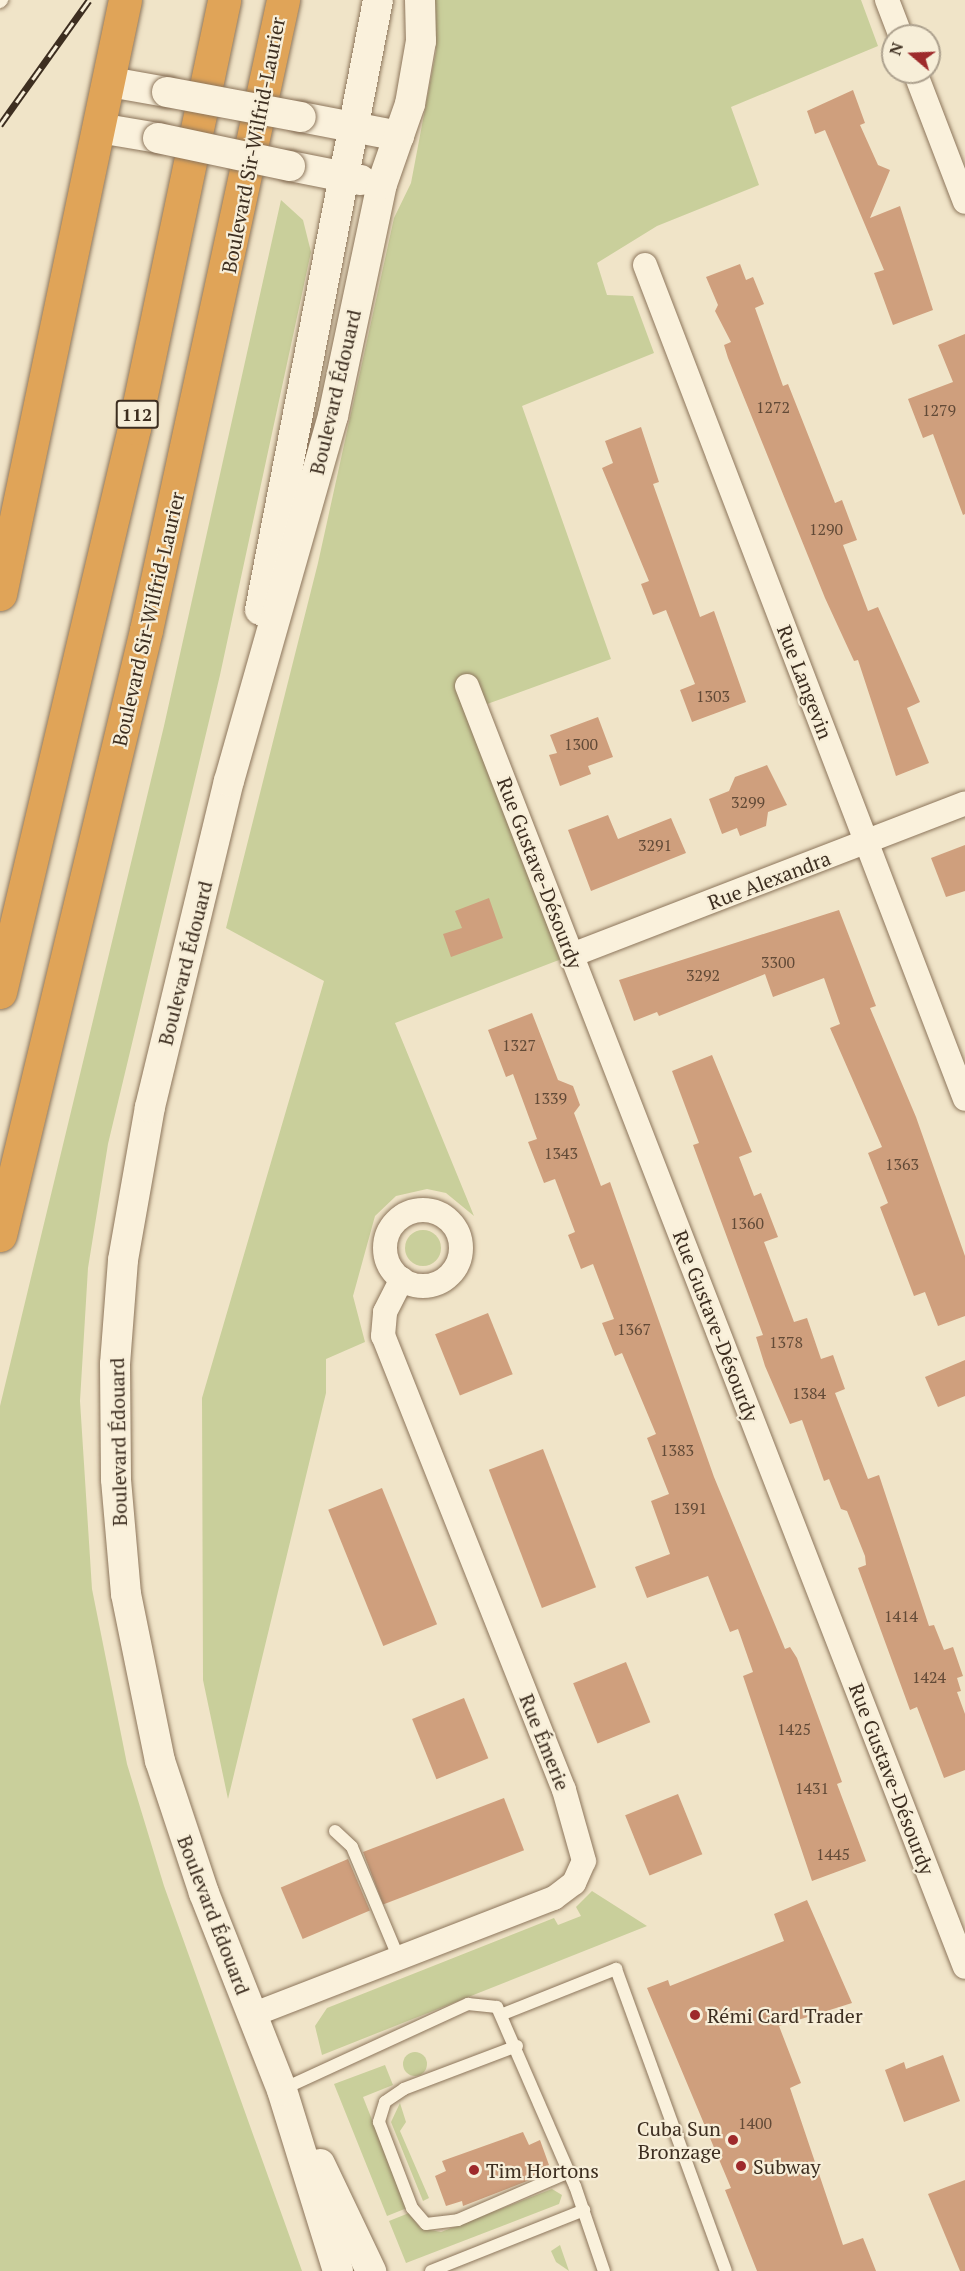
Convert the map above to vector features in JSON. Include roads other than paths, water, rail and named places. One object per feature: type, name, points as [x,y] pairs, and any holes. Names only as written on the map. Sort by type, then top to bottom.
[{"type":"highway","points":[[0,594],[110,82],[125,0]]},
{"type":"highway","name":"112","points":[[0,992],[134,428],[224,0]]},
{"type":"highway","name":"Boulevard Sir-Wilfrid-Laurier","points":[[0,1235],[149,618],[236,237],[283,0]]},
{"type":"street","name":"Boulevard Édouard","points":[[230,781],[378,0]]},
{"type":"street","name":"Boulevard Édouard","points":[[338,2271],[282,2090],[184,1837],[144,1692],[122,1557],[114,1406],[119,1295],[139,1160],[230,781],[333,416],[382,184],[399,136],[421,41],[420,0]]},
{"type":"street","points":[[887,0],[896,24]]},
{"type":"street","points":[[110,82],[399,136]]},
{"type":"street","points":[[920,84],[965,202]]},
{"type":"street","points":[[99,128],[382,184]]},
{"type":"street","name":"Rue Langevin","points":[[645,265],[965,1099]]},
{"type":"street","name":"Rue Gustave-Désourdy","points":[[466,686],[965,1966]]},
{"type":"street","name":"Rue Alexandra","points":[[572,955],[965,803]]},
{"type":"street","name":"Rue Émerie","points":[[252,2015],[561,1894],[579,1876],[584,1852],[383,1335],[385,1312],[402,1279]]},
{"type":"street","name":"Boulevard Édouard","points":[[282,2090],[372,2271]]},
{"type":"lane","points":[[335,1831],[352,1847],[399,1959]]},
{"type":"lane","points":[[503,2014],[616,1969],[726,2271]]},
{"type":"lane","points":[[282,2090],[468,2004],[490,2004],[503,2014],[517,2046],[569,2172],[604,2271]]},
{"type":"lane","points":[[517,2046],[404,2089],[385,2102],[379,2122],[412,2208],[426,2224],[458,2220],[569,2172]]},
{"type":"lane","points":[[430,2271],[584,2211]]},
{"type":"railway","points":[[0,125],[89,0]]},
{"type":"place","name":"Rémi Card Trader","points":[[695,2015]]},
{"type":"place","name":"Cuba Sun Bronzage","points":[[733,2140]]},
{"type":"place","name":"Subway","points":[[741,2166]]},
{"type":"place","name":"Tim Hortons","points":[[474,2170]]}]
